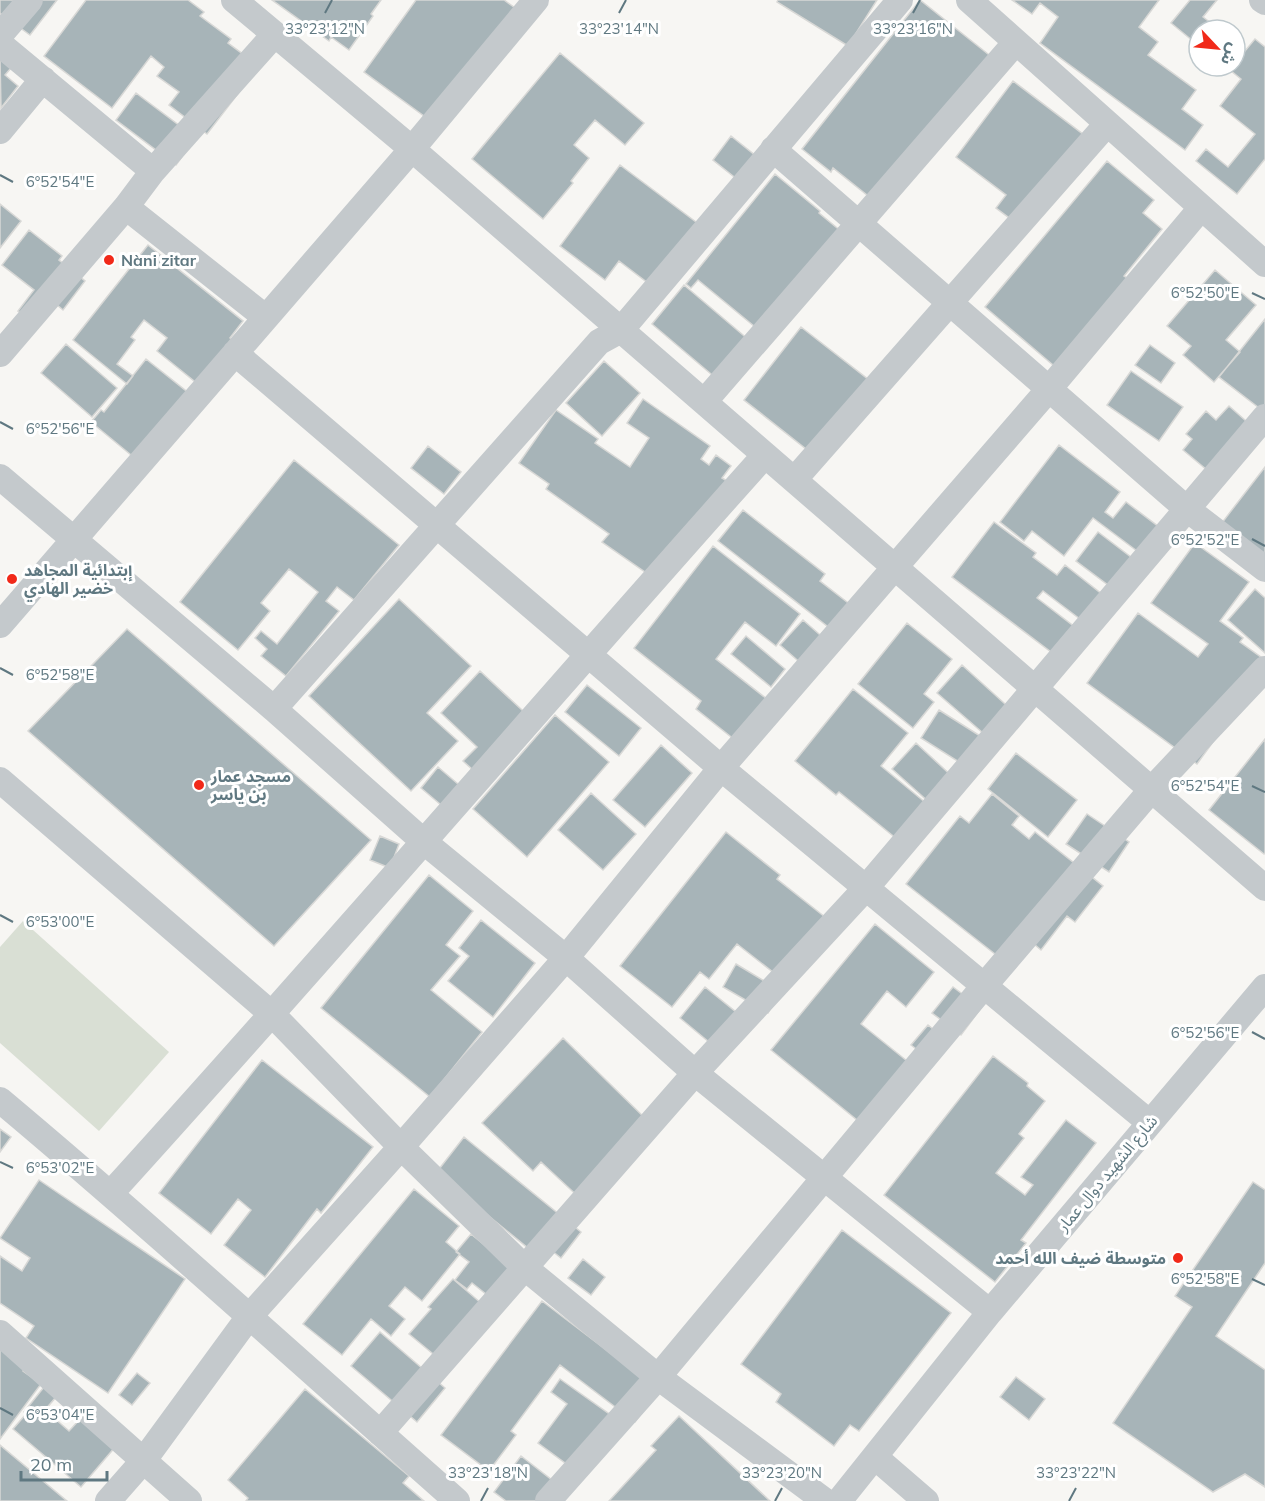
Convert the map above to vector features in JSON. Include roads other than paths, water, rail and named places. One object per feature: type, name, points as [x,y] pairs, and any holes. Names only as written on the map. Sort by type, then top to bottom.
[{"type":"street","points":[[0,35],[30,0]]},
{"type":"street","points":[[234,0],[412,149],[1265,888]]},
{"type":"street","points":[[0,626],[412,149],[536,0]]},
{"type":"street","points":[[274,709],[599,342],[621,330],[900,0]]},
{"type":"street","points":[[969,0],[1201,208],[1262,256]]},
{"type":"street","points":[[0,354],[126,207],[153,171],[274,35]]},
{"type":"street","points":[[704,402],[1016,42]]},
{"type":"street","points":[[0,44],[153,171]]},
{"type":"street","points":[[0,131],[43,79]]},
{"type":"street","points":[[794,480],[1107,123]]},
{"type":"street","points":[[773,149],[1187,509],[1265,568]]},
{"type":"street","points":[[126,207],[265,317]]},
{"type":"street","points":[[108,1501],[144,1460],[248,1318],[401,1148],[566,958],[721,768],[1049,389],[1201,208]]},
{"type":"street","points":[[235,352],[721,768],[1150,1123]]},
{"type":"street","points":[[380,1433],[694,1073],[865,889],[1265,417]]},
{"type":"street","points":[[111,1193],[273,1015],[588,653],[765,455]]},
{"type":"street","points":[[0,477],[274,709],[423,841],[566,958],[694,1073],[990,1312]]},
{"type":"street","points":[[548,1501],[658,1377],[984,986],[1152,789],[1265,669]]},
{"type":"street","points":[[0,780],[273,1015],[401,1148],[525,1267],[658,1377],[825,1501]]},
{"type":"street","name":"شارع الشهيد دوال عمار","points":[[839,1501],[990,1312],[1265,987]]},
{"type":"street","points":[[0,1100],[111,1193],[248,1318],[457,1501]]},
{"type":"street","points":[[0,1333],[189,1501]]},
{"type":"street","points":[[875,1457],[926,1501]]},
{"type":"place","name":"Nàni zitar","points":[[109,260]]},
{"type":"place","name":"إبتدائية المجاهد خضير الهادي","points":[[12,579]]},
{"type":"place","name":"مسجد عمار بن ياسر","points":[[199,785]]},
{"type":"place","name":"متوسطة ضيف الله أحمد","points":[[1178,1258]]}]
